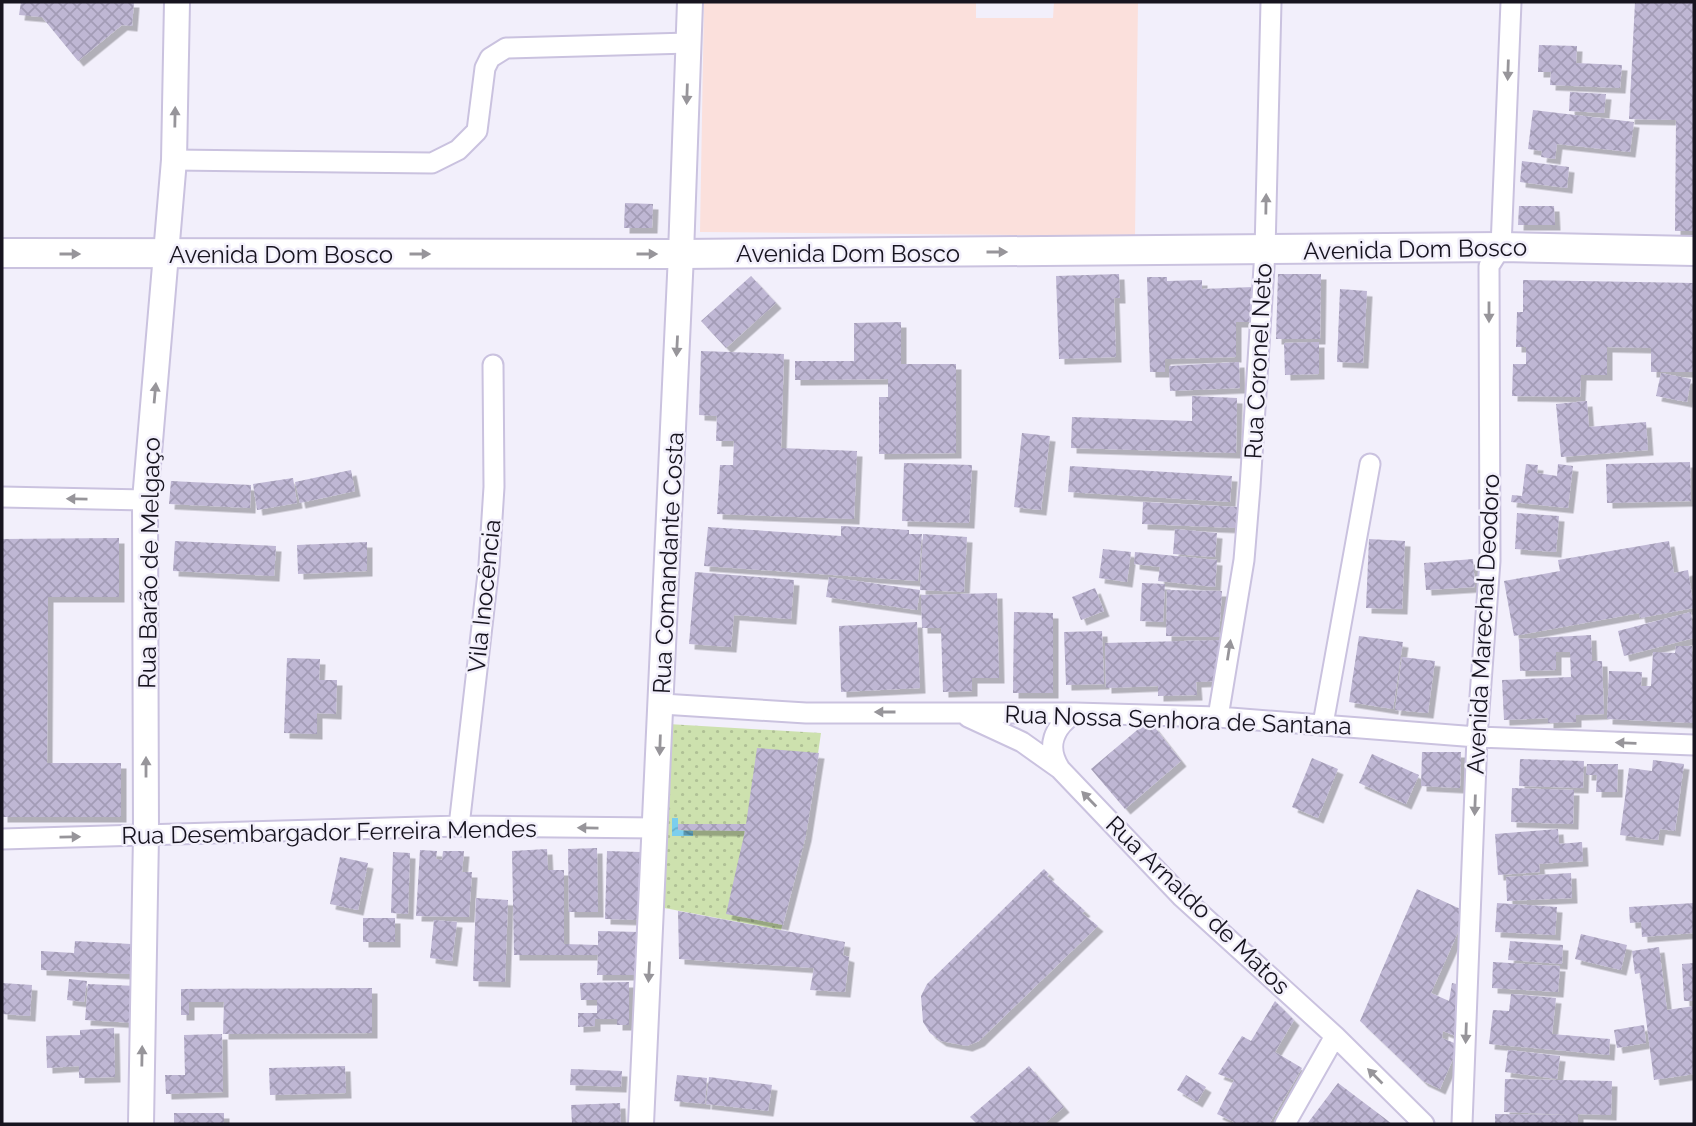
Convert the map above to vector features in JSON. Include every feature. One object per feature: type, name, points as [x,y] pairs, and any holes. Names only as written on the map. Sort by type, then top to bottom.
[{"type":"main road","name":"Avenida Dom Bosco","points":[[2,253],[681,254],[1501,247],[1694,251]]},
{"type":"street","name":"Rua Barão de Melgaço","points":[[141,1124],[146,835],[145,500],[174,160],[177,2]]},
{"type":"street","name":"Rua Comandante Costa","points":[[641,1124],[662,704],[690,2]]},
{"type":"street","name":"Rua Coronel Neto","points":[[1218,717],[1244,559],[1265,251],[1271,2]]},
{"type":"street","name":"Avenida Marechal Deodoro","points":[[1462,1124],[1477,737],[1490,561],[1489,266],[1501,247],[1511,2]]},
{"type":"street","points":[[174,160],[432,163],[458,150],[477,131],[485,68],[490,58],[506,48],[689,43]]},
{"type":"street","name":"Vila Inocência","points":[[459,826],[489,565],[494,488],[493,365]]},
{"type":"street","points":[[1323,724],[1370,464]]},
{"type":"street","points":[[2,497],[145,500]]},
{"type":"street","name":"Rua Nossa Senhora de Santana","points":[[662,704],[806,713],[1075,713],[1218,717],[1477,737],[1694,746]]},
{"type":"street","name":"Rua Arnaldo de Matos","points":[[954,713],[1014,737],[1060,769],[1182,897],[1335,1036],[1424,1124]]},
{"type":"street","points":[[1060,769],[1052,755],[1054,736],[1075,713]]},
{"type":"street","name":"Rua Desembargador Ferreira Mendes","points":[[2,839],[459,826],[656,828]]},
{"type":"street","points":[[1285,1124],[1335,1036]]},
{"type":"shaded area","points":[[704,2],[976,2],[976,18],[1053,18],[1054,2],[1138,2],[1135,236],[700,232]]},
{"type":"green space","points":[[668,724],[821,733],[806,836],[781,930],[659,907]]},
{"type":"water","points":[[672,818],[678,818],[678,830],[693,831],[693,836],[672,836]]},
{"type":"building","points":[[21,2],[134,2],[132,26],[122,25],[78,61],[42,17],[19,15]]},
{"type":"building","points":[[1635,2],[1694,2],[1694,231],[1675,231],[1676,120],[1629,119]]},
{"type":"building","points":[[1539,45],[1577,46],[1576,63],[1622,65],[1620,88],[1550,85],[1551,72],[1538,72]]},
{"type":"building","points":[[1570,92],[1606,94],[1604,113],[1569,111]]},
{"type":"building","points":[[1533,110],[1634,122],[1630,152],[1557,144],[1555,159],[1541,157],[1542,151],[1528,149]]},
{"type":"building","points":[[1522,161],[1569,167],[1567,188],[1520,182]]},
{"type":"building","points":[[625,203],[653,204],[652,228],[624,228]]},
{"type":"building","points":[[1519,206],[1554,206],[1555,225],[1518,225]]},
{"type":"building","points":[[1119,274],[1120,298],[1114,298],[1116,357],[1059,359],[1056,276]]},
{"type":"building","points":[[1278,274],[1321,274],[1320,339],[1276,339]]},
{"type":"building","points":[[751,276],[776,303],[726,348],[701,321]]},
{"type":"building","points":[[1147,277],[1167,277],[1167,281],[1202,280],[1202,289],[1253,287],[1254,322],[1236,322],[1236,357],[1165,359],[1165,372],[1150,372]]},
{"type":"building","points":[[1523,280],[1694,283],[1694,372],[1651,372],[1651,348],[1607,347],[1607,375],[1581,375],[1580,397],[1512,396],[1513,364],[1526,364],[1526,347],[1516,347],[1517,312],[1523,312]]},
{"type":"building","points":[[1340,289],[1367,291],[1363,363],[1337,362]]},
{"type":"building","points":[[901,322],[901,364],[956,364],[956,453],[879,454],[879,397],[888,397],[888,379],[795,380],[795,361],[854,361],[854,323]]},
{"type":"building","points":[[1319,342],[1319,374],[1285,375],[1284,343]]},
{"type":"building","points":[[701,351],[784,354],[781,448],[857,451],[854,519],[717,514],[720,465],[733,465],[734,441],[716,441],[717,416],[699,415]]},
{"type":"building","points":[[1239,362],[1240,388],[1170,391],[1169,366]]},
{"type":"building","points":[[1661,373],[1691,379],[1687,402],[1656,396]]},
{"type":"building","points":[[1192,396],[1237,398],[1236,453],[1071,448],[1072,417],[1192,421]]},
{"type":"building","points":[[1587,401],[1589,427],[1646,422],[1648,450],[1561,457],[1556,404]]},
{"type":"building","points":[[1022,433],[1050,436],[1041,510],[1014,507]]},
{"type":"building","points":[[1690,462],[1691,501],[1607,503],[1606,464]]},
{"type":"building","points":[[904,463],[972,465],[969,523],[902,521]]},
{"type":"building","points":[[1526,464],[1538,465],[1537,473],[1557,476],[1558,464],[1573,466],[1568,508],[1511,502],[1512,495],[1522,496]]},
{"type":"building","points":[[1070,466],[1232,476],[1230,502],[1068,492]]},
{"type":"building","points":[[351,470],[355,491],[300,503],[295,482]]},
{"type":"building","points":[[293,478],[297,503],[257,510],[253,484]]},
{"type":"building","points":[[171,481],[251,485],[250,508],[169,504]]},
{"type":"building","points":[[1143,502],[1238,507],[1237,528],[1142,524]]},
{"type":"building","points":[[1517,513],[1559,516],[1556,552],[1515,549]]},
{"type":"building","points":[[841,526],[909,530],[909,534],[922,534],[918,581],[704,566],[708,527],[841,536]]},
{"type":"building","points":[[1175,529],[1217,533],[1215,557],[1173,554]]},
{"type":"building","points":[[923,534],[967,537],[964,592],[920,590]]},
{"type":"building","points":[[119,538],[119,597],[48,597],[47,763],[121,763],[121,817],[2,817],[2,539]]},
{"type":"building","points":[[1369,539],[1405,541],[1402,609],[1366,608]]},
{"type":"building","points":[[175,541],[276,546],[274,576],[173,571]]},
{"type":"building","points":[[1669,541],[1674,573],[1688,570],[1694,608],[1640,618],[1639,613],[1514,636],[1504,581],[1560,571],[1558,560]]},
{"type":"building","points":[[367,542],[367,571],[298,574],[297,545]]},
{"type":"building","points":[[1103,549],[1131,552],[1127,582],[1099,578]]},
{"type":"building","points":[[1135,552],[1217,560],[1215,587],[1158,581],[1160,567],[1134,564]]},
{"type":"building","points":[[1473,559],[1475,587],[1426,590],[1424,563]]},
{"type":"building","points":[[695,572],[794,580],[791,619],[734,615],[731,647],[689,644]]},
{"type":"building","points":[[829,577],[920,590],[917,610],[826,597]]},
{"type":"building","points":[[1142,583],[1165,584],[1163,622],[1140,621]]},
{"type":"building","points":[[1095,588],[1104,611],[1081,620],[1072,597]]},
{"type":"building","points":[[1167,590],[1222,591],[1219,637],[1166,636]]},
{"type":"building","points":[[997,593],[999,678],[972,678],[972,691],[943,692],[941,628],[922,628],[921,595]]},
{"type":"building","points":[[1014,612],[1053,613],[1053,693],[1013,693]]},
{"type":"building","points":[[1691,612],[1694,638],[1624,656],[1618,631]]},
{"type":"building","points":[[917,622],[920,688],[841,692],[839,626]]},
{"type":"building","points":[[1102,631],[1104,684],[1066,685],[1064,632]]},
{"type":"building","points":[[1591,635],[1592,661],[1602,661],[1604,714],[1576,715],[1576,722],[1548,723],[1548,718],[1504,720],[1502,680],[1571,677],[1570,652],[1556,652],[1556,670],[1520,671],[1519,639]]},
{"type":"building","points":[[1359,636],[1403,642],[1393,709],[1349,702]]},
{"type":"building","points":[[1222,640],[1223,681],[1196,682],[1197,695],[1158,696],[1158,686],[1106,688],[1105,643]]},
{"type":"building","points":[[1676,646],[1692,646],[1694,723],[1607,719],[1609,671],[1642,672],[1641,686],[1651,686],[1653,652],[1675,653]]},
{"type":"building","points":[[1402,657],[1435,661],[1428,713],[1395,710]]},
{"type":"building","points":[[287,658],[320,659],[319,680],[337,680],[336,714],[317,713],[317,734],[284,733]]},
{"type":"building","points":[[1149,720],[1181,761],[1125,809],[1091,769]]},
{"type":"building","points":[[757,748],[819,753],[806,836],[783,925],[726,914],[745,831],[678,830],[678,824],[746,824]]},
{"type":"building","points":[[1422,752],[1461,752],[1460,788],[1421,786]]},
{"type":"building","points":[[1372,754],[1419,775],[1406,804],[1359,783]]},
{"type":"building","points":[[1312,758],[1338,769],[1318,818],[1292,807]]},
{"type":"building","points":[[1520,759],[1584,761],[1583,788],[1519,786]]},
{"type":"building","points":[[1653,760],[1684,764],[1675,831],[1660,829],[1658,840],[1620,835],[1629,768],[1652,771]]},
{"type":"building","points":[[1587,764],[1618,764],[1617,792],[1596,792],[1597,775],[1586,775]]},
{"type":"building","points":[[1512,788],[1574,790],[1573,824],[1511,822]]},
{"type":"building","points":[[1558,829],[1559,844],[1582,842],[1583,861],[1539,864],[1540,872],[1498,875],[1495,834]]},
{"type":"building","points":[[597,848],[598,912],[569,912],[568,849]]},
{"type":"building","points":[[547,849],[548,870],[564,870],[564,944],[598,945],[598,931],[640,932],[639,975],[597,975],[598,955],[514,955],[512,851]]},
{"type":"building","points":[[420,850],[437,851],[436,859],[442,860],[443,851],[464,851],[462,872],[472,872],[469,917],[416,916]]},
{"type":"building","points":[[607,851],[640,852],[639,920],[605,919]]},
{"type":"building","points":[[393,852],[410,853],[408,914],[391,913]]},
{"type":"building","points":[[340,857],[368,863],[358,910],[330,904]]},
{"type":"building","points":[[1044,869],[1049,874],[1047,876],[1085,911],[1082,913],[1098,926],[979,1041],[967,1046],[941,1041],[930,1033],[923,1022],[921,996],[927,984]]},
{"type":"building","points":[[1571,873],[1572,898],[1507,901],[1506,877]]},
{"type":"building","points":[[1417,889],[1467,912],[1431,993],[1449,1001],[1452,983],[1465,986],[1458,1037],[1443,1031],[1442,1038],[1459,1045],[1440,1089],[1423,1081],[1360,1021]]},
{"type":"building","points":[[476,898],[508,900],[505,982],[473,981]]},
{"type":"building","points":[[1497,903],[1557,907],[1555,935],[1495,932]]},
{"type":"building","points":[[1694,903],[1694,933],[1642,937],[1641,922],[1630,923],[1629,907]]},
{"type":"building","points":[[678,911],[845,942],[843,955],[849,957],[845,992],[810,990],[814,968],[679,959]]},
{"type":"building","points":[[363,918],[395,918],[395,942],[363,942]]},
{"type":"building","points":[[434,920],[457,922],[452,961],[430,958]]},
{"type":"building","points":[[1581,934],[1627,945],[1621,970],[1575,959]]},
{"type":"building","points":[[75,941],[131,944],[130,974],[41,970],[41,951],[74,953]]},
{"type":"building","points":[[1510,941],[1563,945],[1562,964],[1508,960]]},
{"type":"building","points":[[1659,947],[1667,1010],[1694,1006],[1694,1074],[1654,1080],[1640,973],[1635,974],[1632,951]]},
{"type":"building","points":[[1493,962],[1560,966],[1558,992],[1492,988]]},
{"type":"building","points":[[1694,963],[1694,1001],[1684,1001],[1682,964]]},
{"type":"building","points":[[69,979],[87,981],[84,1002],[67,1000]]},
{"type":"building","points":[[629,982],[629,1025],[617,1025],[617,1019],[595,1019],[595,1026],[578,1027],[578,1013],[597,1013],[597,1000],[581,1000],[580,983]]},
{"type":"building","points":[[2,983],[32,985],[30,1016],[2,1014]]},
{"type":"building","points":[[88,984],[137,986],[135,1023],[85,1020]]},
{"type":"building","points":[[372,988],[372,1033],[223,1034],[224,1002],[189,1002],[189,1015],[181,1015],[181,989]]},
{"type":"building","points":[[1511,994],[1556,998],[1552,1034],[1610,1039],[1609,1055],[1489,1044],[1493,1010],[1509,1011]]},
{"type":"building","points":[[1275,1001],[1294,1020],[1275,1052],[1302,1068],[1269,1124],[1232,1124],[1234,1122],[1217,1114],[1234,1080],[1218,1074],[1242,1036],[1251,1041]]},
{"type":"building","points":[[1644,1025],[1646,1043],[1617,1048],[1614,1030]]},
{"type":"building","points":[[114,1028],[115,1077],[79,1078],[79,1066],[47,1068],[46,1036],[80,1035],[80,1030]]},
{"type":"building","points":[[222,1034],[223,1092],[166,1094],[165,1075],[185,1075],[184,1035]]},
{"type":"building","points":[[1508,1050],[1560,1056],[1557,1079],[1505,1072]]},
{"type":"building","points":[[345,1066],[346,1093],[270,1095],[269,1068]]},
{"type":"building","points":[[1029,1066],[1064,1107],[1044,1124],[977,1124],[970,1117]]},
{"type":"building","points":[[571,1069],[622,1071],[621,1087],[570,1085]]},
{"type":"building","points":[[677,1075],[707,1078],[705,1104],[674,1101]]},
{"type":"building","points":[[1186,1075],[1206,1087],[1197,1102],[1177,1090]]},
{"type":"building","points":[[709,1077],[772,1085],[768,1111],[706,1104]]},
{"type":"building","points":[[1505,1079],[1612,1081],[1611,1115],[1578,1114],[1578,1124],[1495,1124],[1495,1114],[1571,1115],[1504,1112]]},
{"type":"building","points":[[1338,1083],[1383,1117],[1392,1124],[1307,1124]]},
{"type":"building","points":[[620,1103],[621,1124],[572,1124],[571,1105]]},
{"type":"building","points":[[174,1113],[224,1113],[224,1124],[174,1124]]}]
